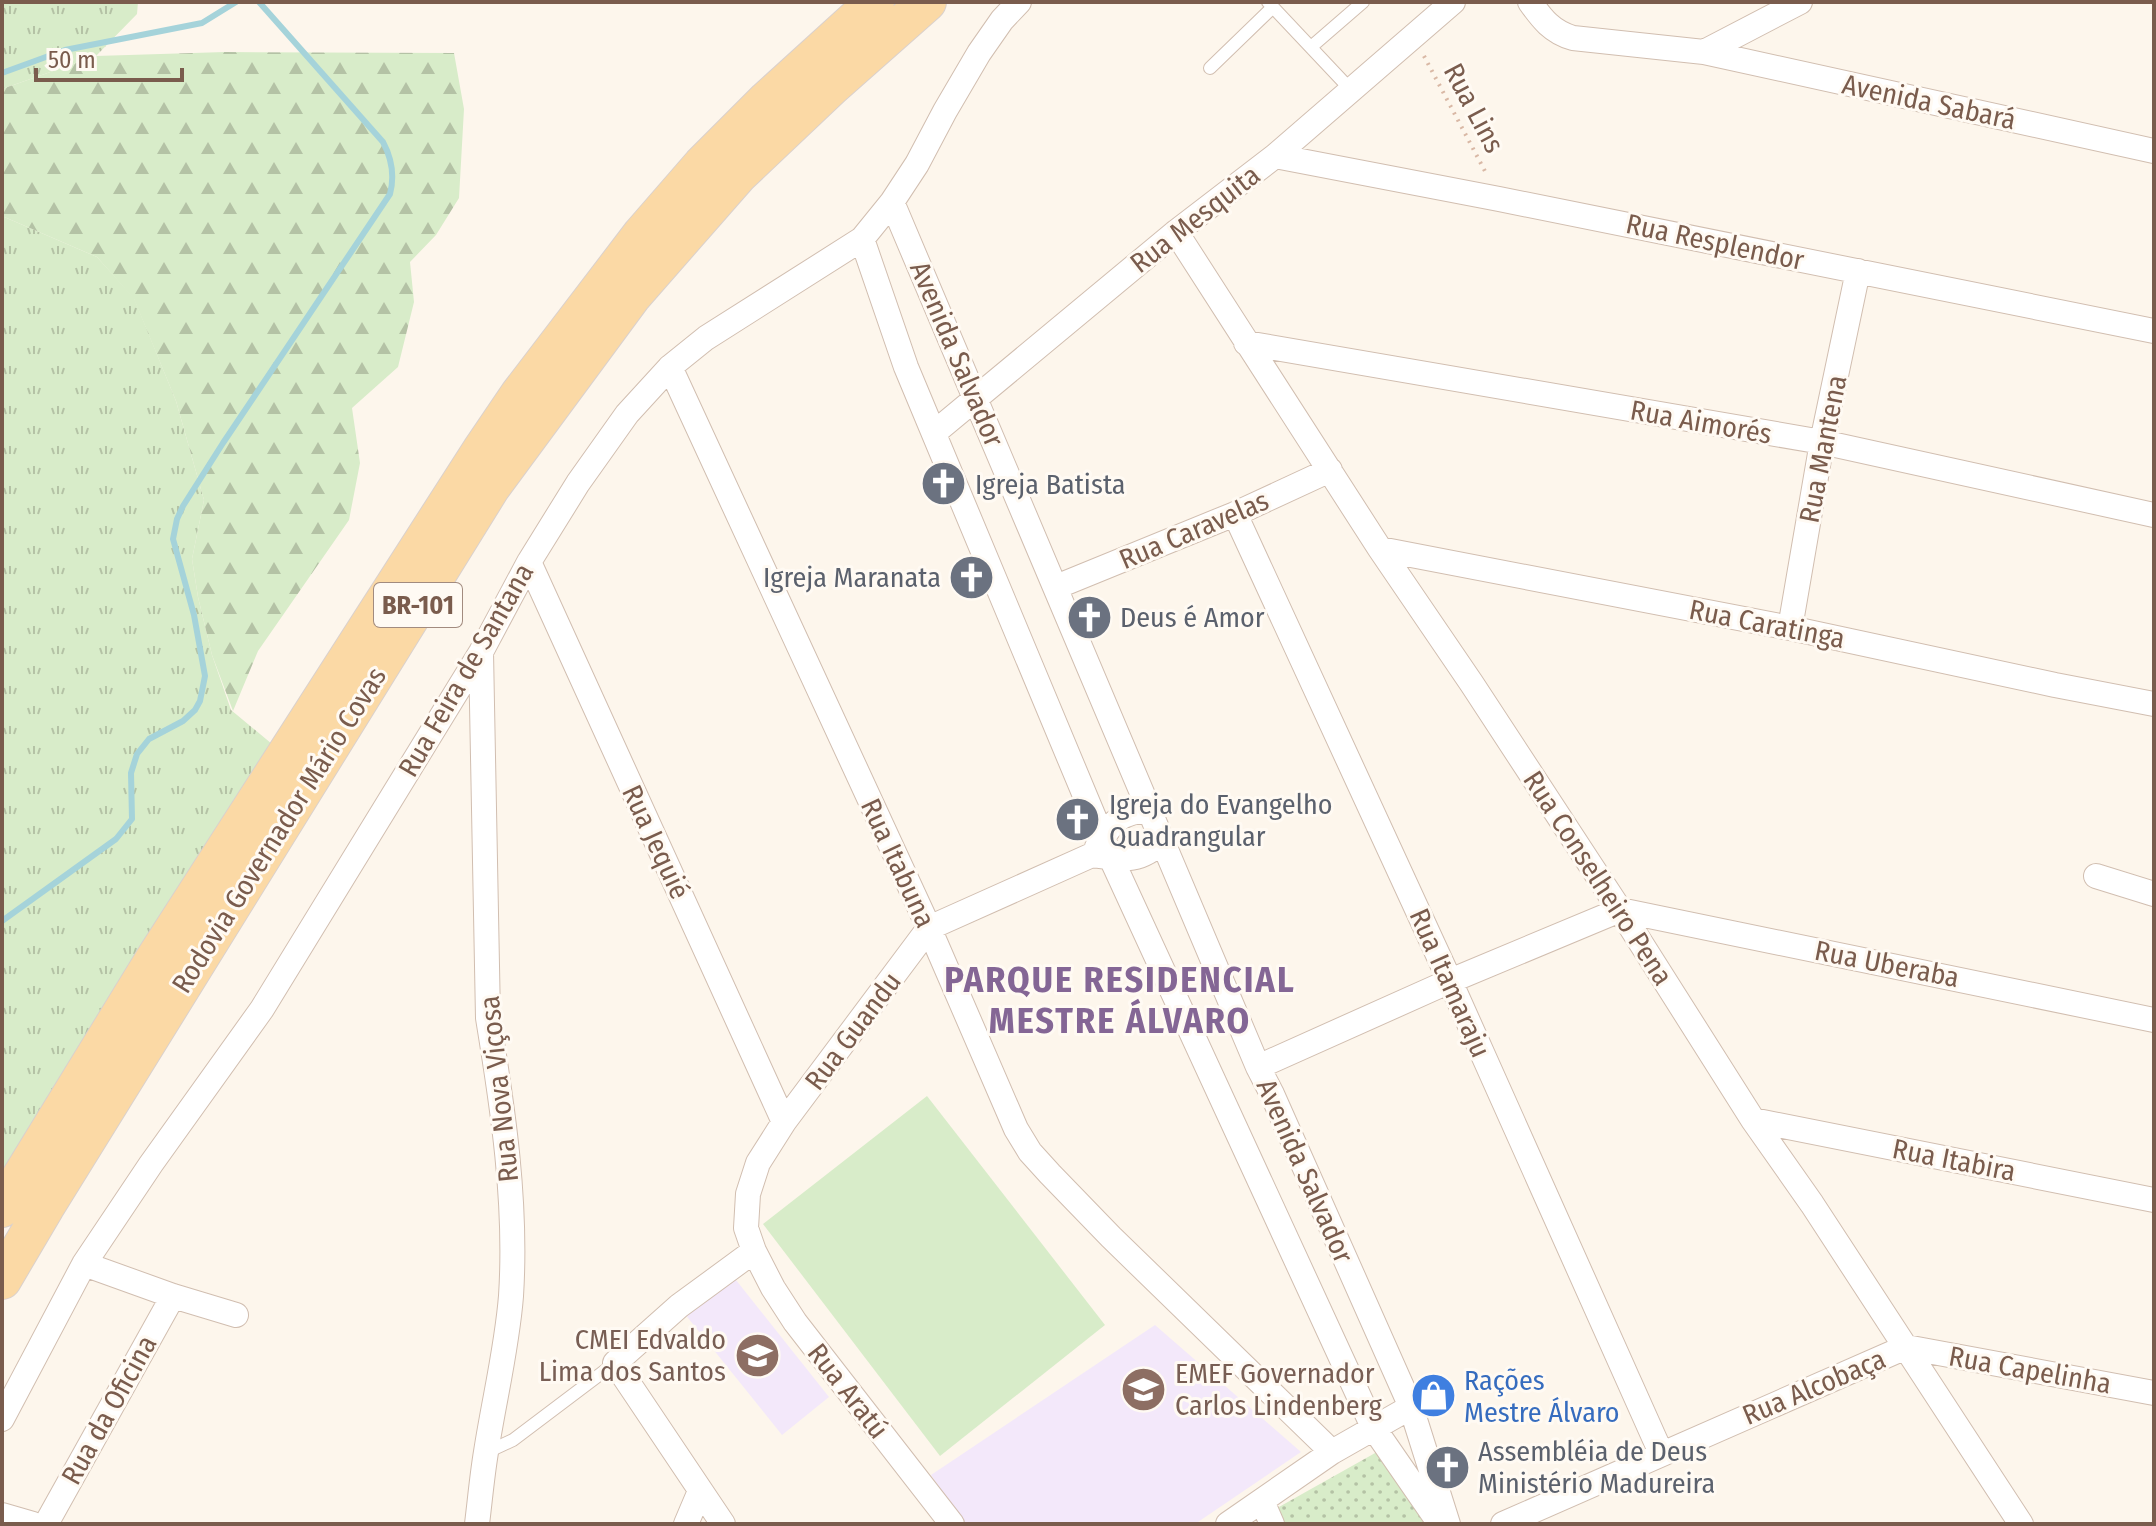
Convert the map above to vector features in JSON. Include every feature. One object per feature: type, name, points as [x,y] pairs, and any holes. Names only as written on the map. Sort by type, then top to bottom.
[{"type":"main road","name":"Rodovia Governador Mário Covas","points":[[2,1280],[491,487],[632,296],[738,175],[927,2]]},
{"type":"main road","name":"Rodovia Governador Mário Covas","points":[[2,1208],[154,960],[519,395],[642,234],[702,165],[860,8]]},
{"type":"street","name":"Rua Feira de Santana","points":[[2,1419],[84,1264],[262,1009],[481,652],[529,562],[578,483],[627,414],[670,367],[727,324],[862,239],[917,164],[979,53],[1019,2]]},
{"type":"street","name":"Rua Mesquita","points":[[934,433],[1176,232],[1275,156],[1453,2]]},
{"type":"street","name":"Avenida Sabará","points":[[1530,2],[1549,26],[1573,38],[1704,52],[2154,151]]},
{"type":"street","points":[[1704,52],[1800,2]]},
{"type":"street","name":"Rua Resplendor","points":[[1275,156],[2154,331]]},
{"type":"street","name":"Avenida Salvador","points":[[892,202],[1258,1067],[1411,1407],[1448,1524]]},
{"type":"street","name":"Rua Conselheiro Pena","points":[[1176,232],[1380,549],[1620,910],[1753,1120],[1812,1204],[2021,1524]]},
{"type":"street","name":"Avenida Salvador","points":[[862,239],[906,367],[1102,851],[1373,1427],[1440,1524]]},
{"type":"street","name":"Rua Mantena","points":[[1790,628],[1822,442],[1858,271]]},
{"type":"street","name":"Rua Aimorés","points":[[1246,343],[1822,442],[2154,515]]},
{"type":"street","name":"Rua Itabuna","points":[[670,367],[929,928],[1000,1096],[1030,1152],[1111,1237],[1332,1452]]},
{"type":"street","name":"Rua Caravelas","points":[[1056,587],[1235,514],[1330,470]]},
{"type":"street","name":"Rua Itamaraju","points":[[1235,514],[1450,981],[1661,1453]]},
{"type":"street","name":"Rua Caratinga","points":[[1380,549],[1790,628],[2154,704]]},
{"type":"street","name":"Rua Jequié","points":[[529,562],[784,1122]]},
{"type":"street","name":"Rua Nova Viçosa","points":[[477,1524],[485,1453],[511,1300],[513,1254],[511,1195],[488,1018],[481,652]]},
{"type":"street","name":"Rua Guandu","points":[[784,1122],[929,928],[1102,851],[1117,819],[1136,811],[1150,810]]},
{"type":"street","name":"Rua Guandu","points":[[1102,851],[1128,859],[1148,853],[1163,840]]},
{"type":"street","points":[[2096,876],[2154,894]]},
{"type":"street","points":[[1258,1067],[1450,981],[1620,910]]},
{"type":"street","name":"Rua Uberaba","points":[[1620,910],[2154,1020]]},
{"type":"street","name":"Rua Itabira","points":[[1753,1120],[2154,1200]]},
{"type":"street","name":"Rua Aratú","points":[[784,1122],[758,1163],[748,1194],[746,1228],[754,1251],[795,1322],[952,1524]]},
{"type":"street","points":[[723,1524],[615,1363],[679,1306],[754,1251]]},
{"type":"street","points":[[84,1264],[236,1315]]},
{"type":"street","name":"Rua da Oficina","points":[[46,1524],[173,1296]]},
{"type":"street","name":"Rua Alcobaça","points":[[1503,1524],[1906,1347]]},
{"type":"street","name":"Rua Capelinha","points":[[1906,1347],[2154,1393]]},
{"type":"street","points":[[1228,1524],[1332,1452],[1411,1407]]},
{"type":"street","points":[[686,1524],[700,1491]]},
{"type":"street","points":[[1262,1501],[1272,1524]]},
{"type":"street","points":[[2,1515],[33,1524]]},
{"type":"lane","points":[[1311,47],[1363,2]]},
{"type":"lane","points":[[1210,68],[1271,5],[1351,90]]},
{"type":"lane","points":[[485,1453],[513,1440],[615,1363]]},
{"type":"path","name":"Rua Lins","points":[[1414,36],[1499,199]]},
{"type":"shaded area","name":"CMEI Edvaldo Lima dos Santos","points":[[732,1275],[829,1397],[782,1435],[684,1313]]},
{"type":"shaded area","name":"EMEF Governador Carlos Lindenberg","points":[[1155,1325],[1301,1452],[1195,1524],[965,1524],[931,1475]]},
{"type":"green space","points":[[2,2],[138,2],[137,14],[96,56],[2,89]]},
{"type":"green space","points":[[225,52],[454,53],[464,109],[459,198],[436,235],[410,262],[414,302],[398,367],[352,408],[360,463],[349,520],[258,651],[233,711],[212,655],[192,559],[204,500],[176,401],[134,299],[97,257],[2,216],[2,89],[96,56]]},
{"type":"green space","points":[[2,216],[97,257],[134,298],[176,401],[204,500],[192,559],[212,655],[231,710],[278,749],[2,1194]]},
{"type":"green space","points":[[927,1096],[1105,1325],[940,1456],[763,1224]]},
{"type":"green space","points":[[1384,1448],[1426,1524],[1276,1524],[1270,1512]]},
{"type":"waterway","points":[[2,73],[65,50],[202,23],[236,2]]},
{"type":"waterway","points":[[2,921],[116,839],[132,819],[131,773],[137,754],[149,739],[183,721],[200,701],[205,676],[194,615],[173,539],[177,519],[223,443],[390,194],[392,167],[383,142],[259,2]]},
{"type":"place","name":"Igreja Batista","points":[[944,484]]},
{"type":"place","name":"Igreja Maranata","points":[[972,577]]},
{"type":"place","name":"Deus é Amor","points":[[1089,617]]},
{"type":"place","name":"Igreja do Evangelho Quadrangular","points":[[1078,820]]},
{"type":"place","name":"CMEI Edvaldo Lima dos Santos","points":[[757,1355]]},
{"type":"place","name":"EMEF Governador Carlos Lindenberg","points":[[1144,1389]]},
{"type":"place","name":"Rações Mestre Álvaro","points":[[1433,1396]]},
{"type":"place","name":"Assembléia de Deus Ministério Madureira","points":[[1447,1467]]},
{"type":"district","name":"PARQUE RESIDENCIAL MESTRE ÁLVARO","points":[[1120,1000]]}]
